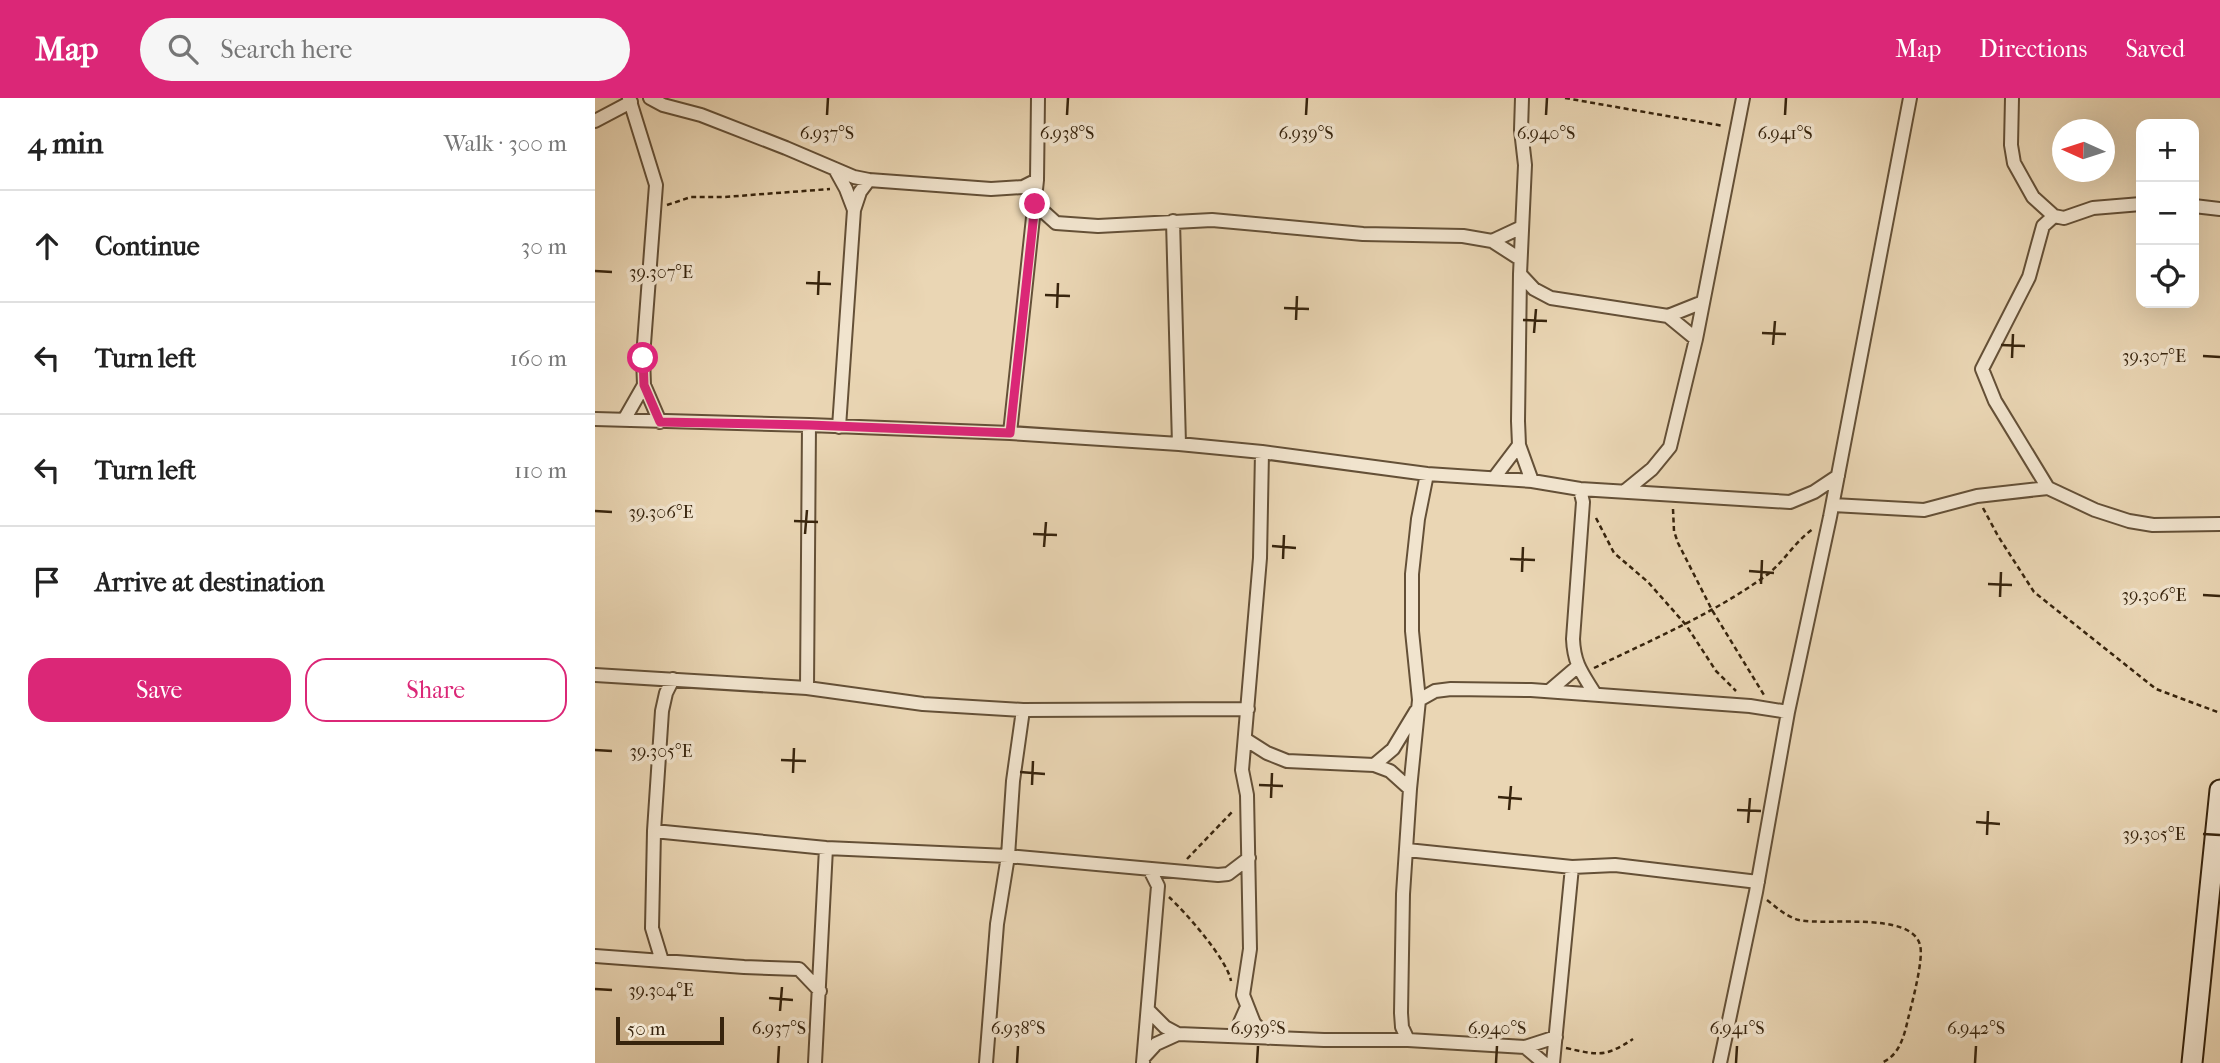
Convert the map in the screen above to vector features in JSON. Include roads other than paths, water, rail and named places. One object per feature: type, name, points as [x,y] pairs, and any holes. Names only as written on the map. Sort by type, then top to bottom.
[{"type":"main road","points":[[2192,1063],[2220,790]]},
{"type":"street","points":[[650,98],[869,180],[991,189],[1023,187],[1037,180]]},
{"type":"street","points":[[1010,433],[1035,204],[1038,98]]},
{"type":"street","points":[[1522,98],[1521,130],[1525,165],[1520,259],[1519,445],[1531,481]]},
{"type":"street","points":[[1625,491],[1652,469],[1670,446],[1696,339],[1743,98]]},
{"type":"street","points":[[1720,1063],[1757,887],[1788,712],[1832,511],[1909,98]]},
{"type":"street","points":[[2012,98],[2011,145],[2014,163],[2033,197],[2054,216],[2064,218],[2093,208],[2136,204]]},
{"type":"street","points":[[595,121],[631,103],[663,105]]},
{"type":"street","points":[[631,103],[656,185],[643,358],[644,385],[660,422]]},
{"type":"street","points":[[835,169],[854,210]]},
{"type":"street","points":[[839,427],[854,210],[860,192],[869,180]]},
{"type":"street","points":[[1035,204],[1056,223],[1066,225],[1212,220],[1363,234],[1463,236],[1492,241],[1520,259]]},
{"type":"street","points":[[2199,207],[2220,209]]},
{"type":"street","points":[[2048,488],[1995,401],[1982,369],[2029,277],[2043,226],[2054,216]]},
{"type":"street","points":[[1173,221],[1179,444]]},
{"type":"street","points":[[1492,241],[1522,227]]},
{"type":"street","points":[[1520,274],[1534,289],[1551,298],[1668,316],[1703,302]]},
{"type":"street","points":[[1668,316],[1696,339]]},
{"type":"street","points":[[624,420],[644,385]]},
{"type":"street","points":[[595,419],[1010,433],[1179,444],[1427,474],[1531,481],[1581,496],[1625,491],[1790,502],[1814,492],[1838,476]]},
{"type":"street","points":[[807,688],[809,425]]},
{"type":"street","points":[[1494,478],[1519,445]]},
{"type":"street","points":[[1262,452],[1261,558],[1242,770],[1247,795],[1250,949],[1244,985],[1246,1006],[1254,1023],[1268,1038]]},
{"type":"street","points":[[1408,1040],[1402,1027],[1401,1013],[1403,894],[1419,704],[1412,631],[1412,574],[1427,474]]},
{"type":"street","points":[[1832,511],[1924,510],[1977,496],[2048,488],[2095,510],[2129,521],[2153,525],[2220,524]]},
{"type":"street","points":[[1581,496],[1573,639],[1579,670],[1595,694]]},
{"type":"street","points":[[1549,691],[1579,670]]},
{"type":"street","points":[[595,675],[807,688],[923,704],[1023,710],[1248,709]]},
{"type":"street","points":[[662,961],[652,928],[654,831],[662,711],[666,692],[673,679]]},
{"type":"street","points":[[1374,765],[1393,749],[1419,704],[1435,691],[1549,691],[1750,706],[1788,712]]},
{"type":"street","points":[[986,1063],[997,924],[1008,856],[1013,780],[1023,710]]},
{"type":"street","points":[[1245,739],[1287,761],[1374,765],[1390,771],[1410,789]]},
{"type":"street","points":[[654,831],[826,848],[1008,856],[1175,872],[1228,874],[1249,858]]},
{"type":"street","points":[[815,1063],[826,848]]},
{"type":"street","points":[[1407,850],[1572,867],[1615,865],[1757,887]]},
{"type":"street","points":[[1553,1063],[1572,867]]},
{"type":"street","points":[[1144,1060],[1158,886],[1150,870]]},
{"type":"street","points":[[595,956],[799,969],[820,991]]},
{"type":"street","points":[[1234,1036],[1246,1006]]},
{"type":"street","points":[[1148,1010],[1165,1027],[1178,1034],[1408,1040],[1525,1047],[1556,1041]]},
{"type":"street","points":[[1144,1060],[1156,1044],[1178,1034]]},
{"type":"street","points":[[1525,1047],[1544,1063]]}]
